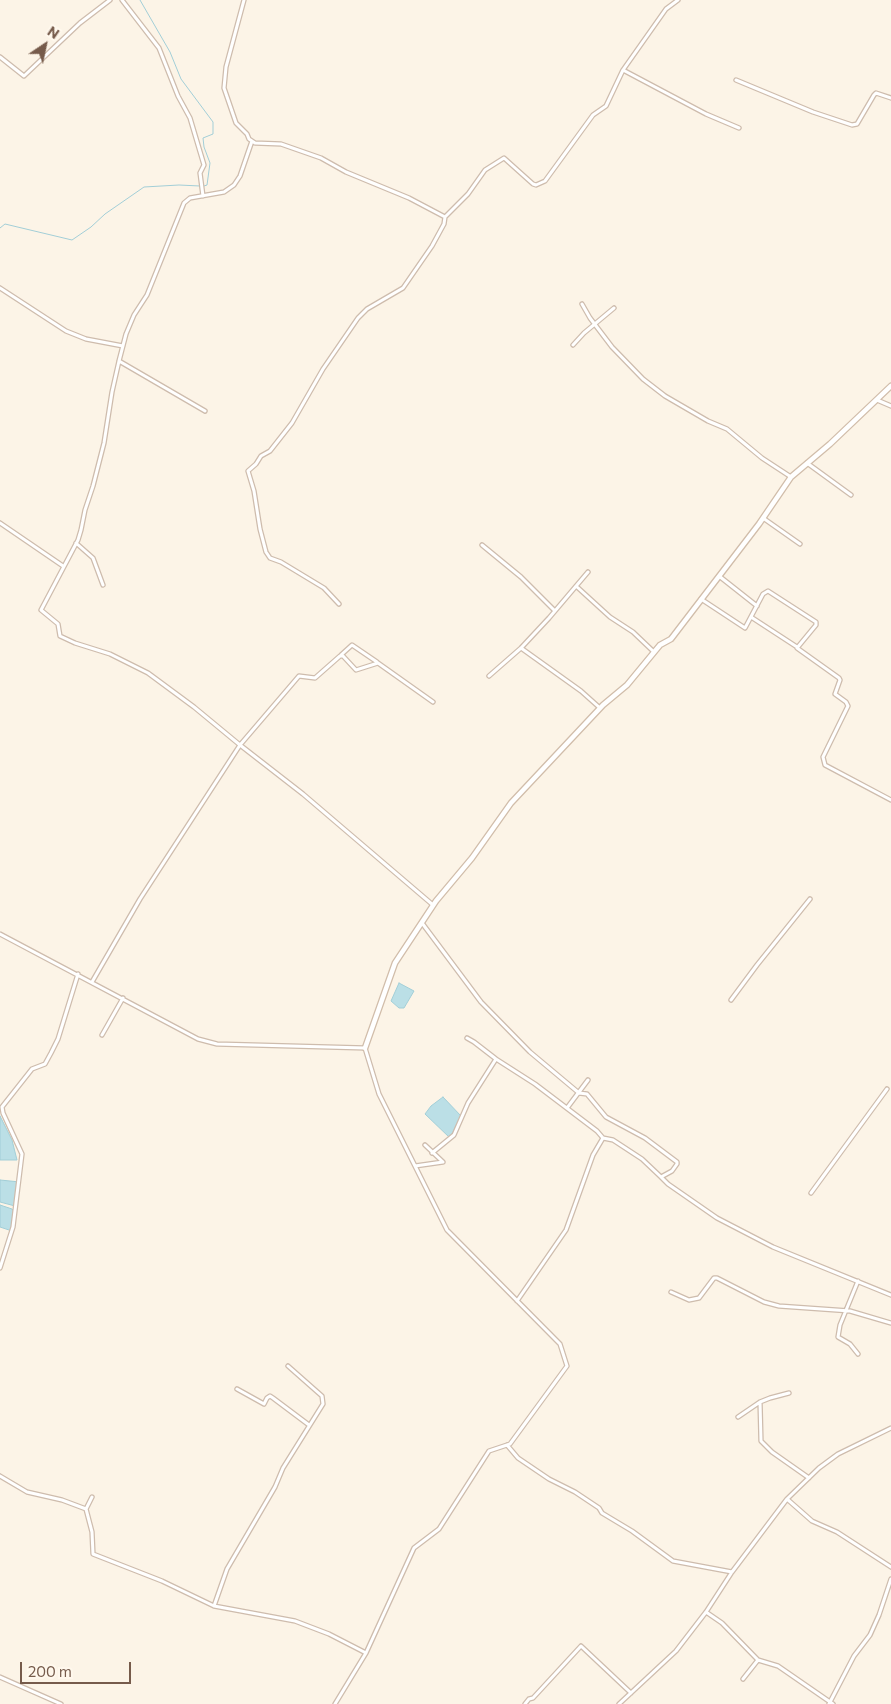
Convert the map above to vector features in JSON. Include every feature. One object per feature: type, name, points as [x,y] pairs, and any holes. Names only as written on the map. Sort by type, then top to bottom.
[{"type":"street","points":[[0,57],[24,76],[80,24],[110,0]]},
{"type":"street","points":[[122,0],[159,48],[178,96],[190,118],[204,165],[200,173],[203,196]]},
{"type":"street","points":[[244,0],[226,67],[224,88],[236,123],[252,141],[255,143],[281,144],[308,152],[346,172],[410,198],[446,217]]},
{"type":"street","points":[[339,604],[324,588],[281,562],[270,558],[266,552],[260,529],[254,491],[248,471],[261,456],[270,450],[292,424],[323,369],[358,318],[367,309],[403,288],[432,246],[446,217],[468,194],[485,170],[504,158],[533,184],[536,185],[545,181],[593,115],[604,108],[623,70],[666,8],[678,0]]},
{"type":"street","points":[[623,70],[706,114],[739,128]]},
{"type":"street","points":[[736,80],[852,126],[857,124],[876,93],[891,98]]},
{"type":"street","points":[[252,141],[240,176],[234,185],[224,192],[190,198],[184,203],[147,295],[134,315],[123,346],[112,392],[104,443],[76,543],[41,610],[58,624],[60,636],[75,643],[110,654],[148,673],[194,707],[309,799],[433,905]]},
{"type":"street","points":[[0,288],[66,331],[86,339],[123,346]]},
{"type":"street","points":[[582,304],[594,325],[612,347],[643,378],[665,396],[708,421],[726,428],[762,458],[791,476]]},
{"type":"street","points":[[573,345],[584,333],[614,308]]},
{"type":"street","points":[[119,361],[205,411]]},
{"type":"street","points":[[335,1704],[366,1653],[414,1548],[440,1529],[488,1451],[510,1444],[567,1366],[560,1344],[447,1230],[380,1094],[365,1048],[395,963],[433,905],[472,858],[511,803],[600,708],[627,685],[660,645],[671,639],[763,518],[791,476],[830,444],[891,386]]},
{"type":"street","points":[[877,400],[891,406]]},
{"type":"street","points":[[806,463],[851,495]]},
{"type":"street","points":[[763,518],[800,544]]},
{"type":"street","points":[[0,523],[63,566]]},
{"type":"street","points":[[76,543],[93,558],[103,585]]},
{"type":"street","points":[[482,545],[521,578],[554,610]]},
{"type":"street","points":[[489,676],[521,648],[588,572]]},
{"type":"street","points":[[718,576],[757,606]]},
{"type":"street","points":[[576,586],[610,617],[632,632],[654,652]]},
{"type":"street","points":[[701,599],[745,628],[763,594],[768,591],[816,622],[816,625],[797,647]]},
{"type":"street","points":[[751,616],[839,678],[835,694],[848,704],[823,756],[825,765],[891,800]]},
{"type":"street","points":[[92,982],[140,899],[240,745],[299,676],[315,678],[352,644],[434,702]]},
{"type":"street","points":[[521,648],[581,691],[600,708]]},
{"type":"street","points":[[340,656],[343,656],[356,670],[378,663]]},
{"type":"street","points":[[731,1000],[810,899]]},
{"type":"street","points":[[422,923],[481,1002],[530,1052],[578,1093],[587,1094],[606,1117],[645,1138],[677,1162],[672,1171],[661,1177]]},
{"type":"street","points":[[0,934],[198,1039],[217,1044],[365,1048]]},
{"type":"street","points":[[0,1268],[13,1227],[22,1154],[2,1107],[32,1069],[45,1064],[58,1039],[78,974]]},
{"type":"street","points":[[102,1035],[123,998]]},
{"type":"street","points":[[467,1038],[496,1060],[535,1084],[597,1131],[603,1138],[613,1140],[642,1159],[668,1184],[717,1218],[773,1247],[891,1295]]},
{"type":"street","points":[[432,1153],[454,1135],[468,1103],[496,1060]]},
{"type":"street","points":[[567,1108],[588,1080]]},
{"type":"street","points":[[811,1193],[887,1089]]},
{"type":"street","points":[[517,1301],[566,1230],[593,1155],[603,1138]]},
{"type":"street","points":[[415,1166],[443,1162],[425,1145]]},
{"type":"street","points":[[671,1292],[689,1300],[699,1298],[714,1278],[717,1278],[771,1304],[850,1311],[891,1323]]},
{"type":"street","points":[[858,1281],[840,1325],[838,1337],[850,1344],[858,1354]]},
{"type":"street","points":[[214,1606],[227,1569],[275,1486],[283,1468],[323,1404],[322,1396],[288,1366]]},
{"type":"street","points":[[237,1389],[264,1404],[270,1396],[310,1425]]},
{"type":"street","points":[[738,1417],[760,1402],[789,1393]]},
{"type":"street","points":[[760,1402],[762,1442],[772,1452],[809,1478]]},
{"type":"street","points":[[619,1704],[676,1651],[787,1499],[838,1454],[891,1428]]},
{"type":"street","points":[[507,1445],[518,1458],[575,1492],[673,1561],[732,1572]]},
{"type":"street","points":[[0,1476],[27,1492],[62,1500],[86,1509]]},
{"type":"street","points":[[92,1497],[86,1509],[92,1532],[93,1554],[162,1582],[214,1606],[295,1621],[329,1634],[366,1653]]},
{"type":"street","points":[[787,1499],[812,1521],[837,1532],[891,1567]]},
{"type":"street","points":[[706,1612],[722,1623],[758,1660],[778,1666],[830,1703],[854,1656],[870,1635],[891,1579]]},
{"type":"street","points":[[886,1592],[891,1591]]},
{"type":"street","points":[[525,1704],[581,1646],[631,1693]]},
{"type":"street","points":[[743,1679],[758,1660]]},
{"type":"street","points":[[0,1677],[61,1704]]},
{"type":"water","points":[[399,983],[414,991],[404,1008],[399,1008],[391,1001]]},
{"type":"water","points":[[443,1097],[461,1116],[450,1138],[425,1114],[431,1106]]},
{"type":"water","points":[[0,1116],[12,1140],[17,1160],[0,1160]]},
{"type":"water","points":[[0,1180],[20,1182],[15,1206],[0,1202]]},
{"type":"water","points":[[0,1205],[12,1209],[16,1214],[12,1231],[0,1227]]},
{"type":"waterway","points":[[140,0],[170,52],[181,79],[213,122],[213,134],[203,138],[210,163],[207,185],[204,186]]},
{"type":"waterway","points":[[0,228],[5,224],[72,240],[144,187],[200,186]]}]
